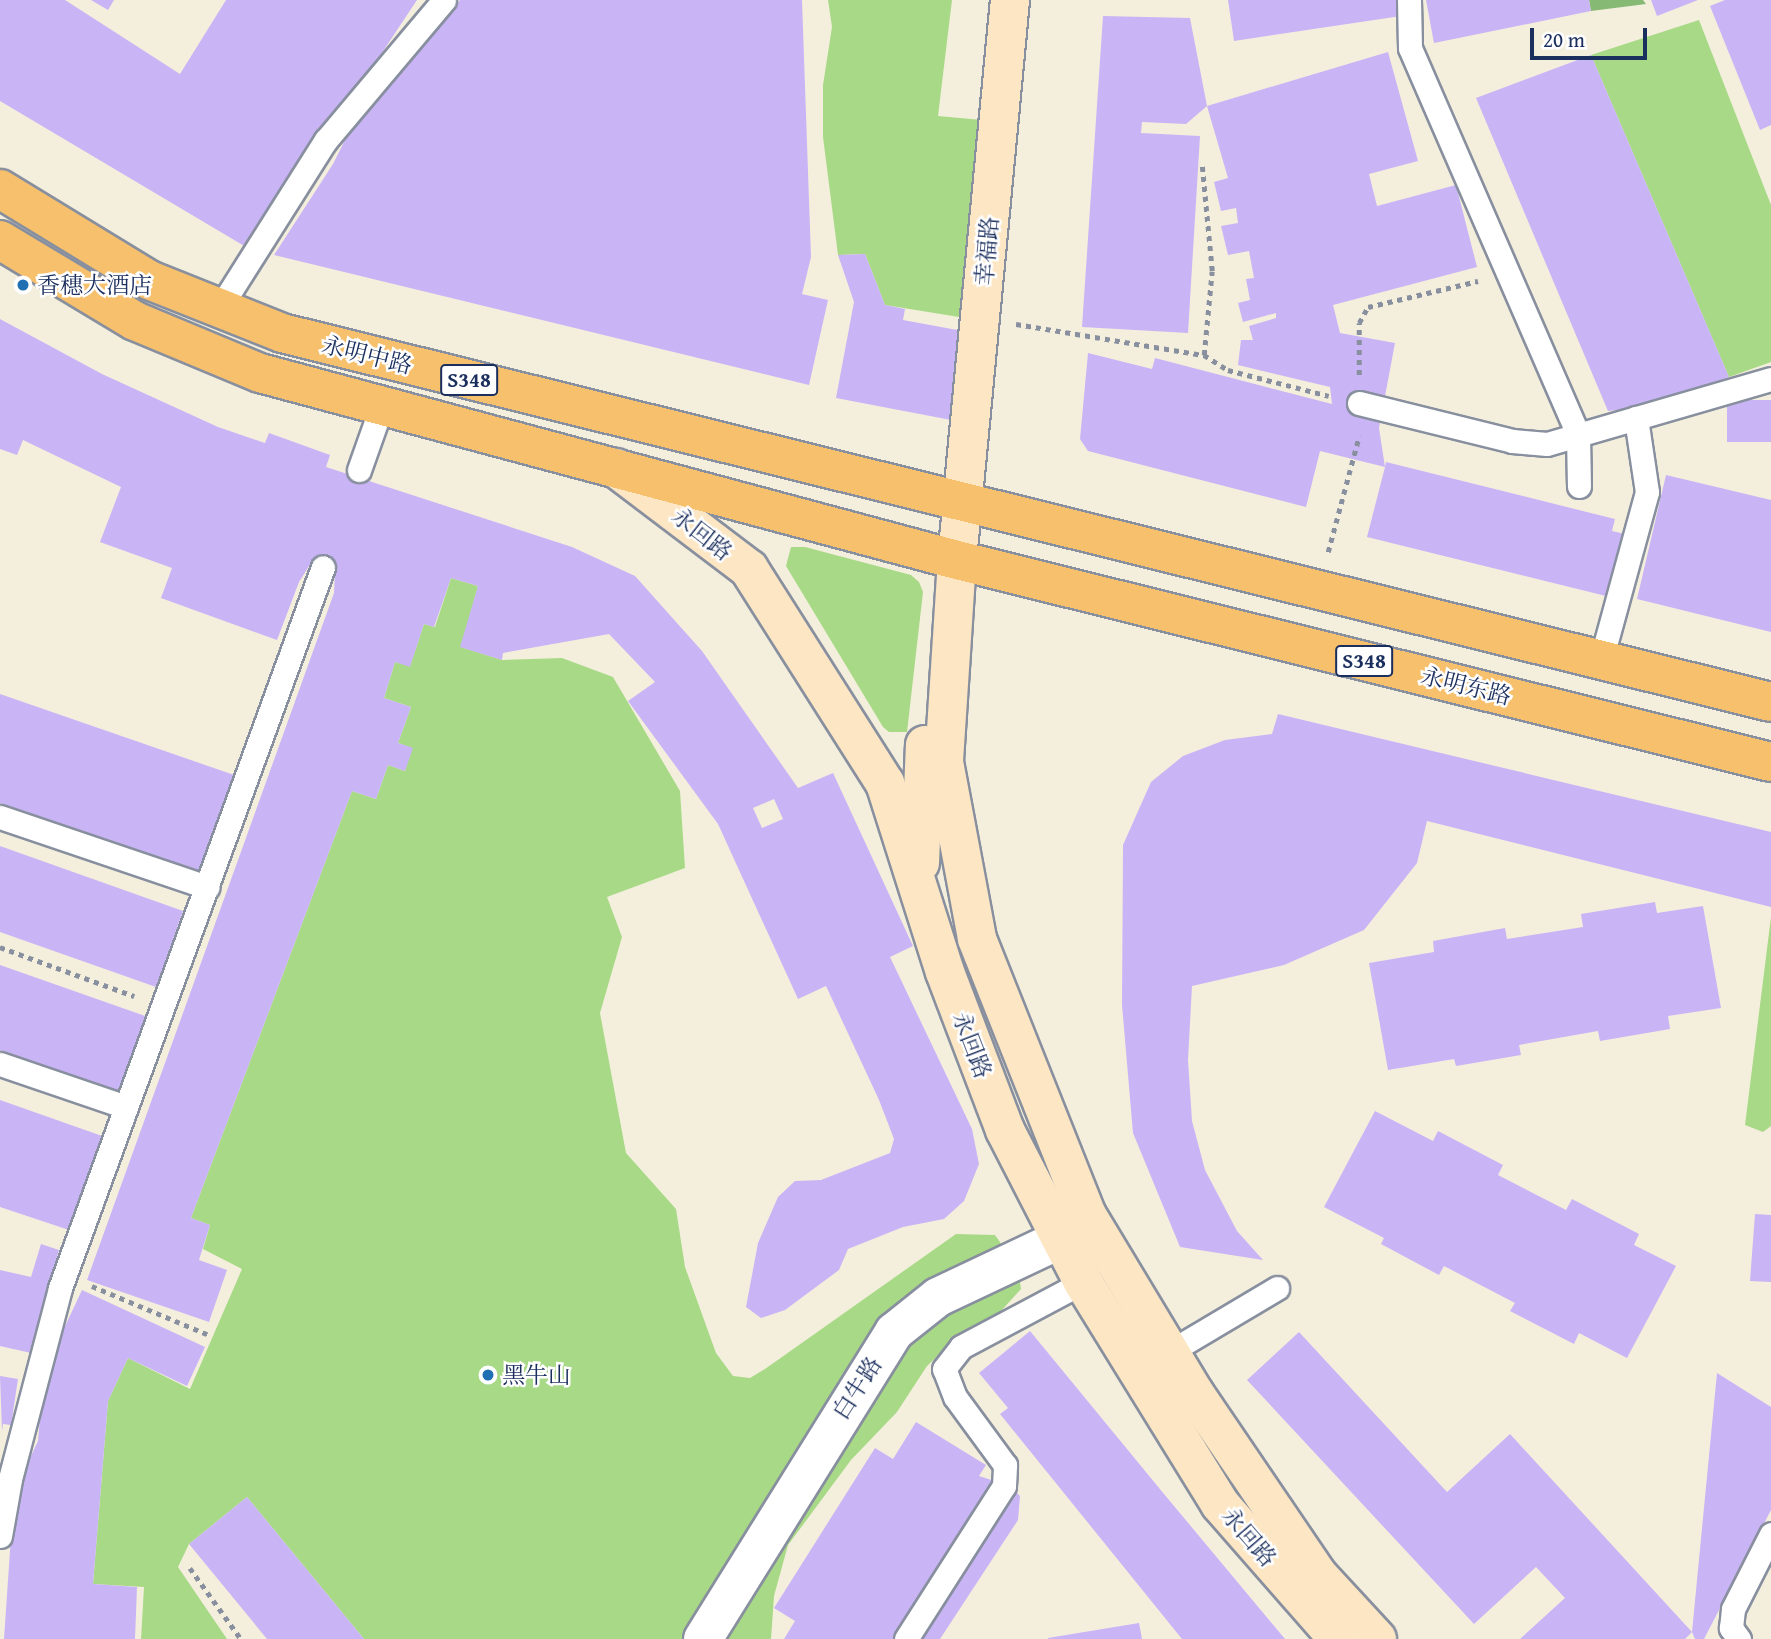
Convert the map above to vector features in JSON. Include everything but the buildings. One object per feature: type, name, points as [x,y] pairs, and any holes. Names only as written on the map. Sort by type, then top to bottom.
[{"type":"main road","name":"幸福路","points":[[946,557],[964,503],[1010,0]]},
{"type":"main road","name":"永明中路","points":[[0,189],[149,280],[282,333],[964,503]]},
{"type":"main road","name":"永明中路","points":[[0,240],[135,321],[260,373],[612,464],[946,557]]},
{"type":"main road","name":"永回路","points":[[612,464],[749,569],[885,783],[945,972],[1005,1130],[1077,1231],[1154,1361],[1220,1504],[1338,1639]]},
{"type":"main road","name":"S348","points":[[964,503],[1771,702]]},
{"type":"main road","name":"永回路","points":[[946,557],[943,762],[976,939],[1077,1231],[1083,1283],[1154,1361],[1318,1575],[1377,1639]]},
{"type":"main road","name":"永明东路","points":[[946,557],[1771,762]]},
{"type":"main road","points":[[919,891],[946,557]]},
{"type":"street","name":"白牛路","points":[[703,1639],[894,1332],[938,1297],[1077,1231]]},
{"type":"lane","points":[[219,309],[326,140],[444,0]]},
{"type":"lane","points":[[1409,0],[1410,48],[1578,435],[1579,486]]},
{"type":"lane","points":[[1359,403],[1531,444],[1578,435],[1771,379]]},
{"type":"lane","points":[[359,470],[383,405]]},
{"type":"lane","points":[[1601,660],[1647,492],[1636,418]]},
{"type":"lane","points":[[0,1536],[10,1479],[65,1275],[323,567]]},
{"type":"lane","points":[[0,817],[207,887]]},
{"type":"lane","points":[[0,1063],[126,1107]]},
{"type":"lane","points":[[906,1639],[1004,1486],[1005,1465],[955,1397],[944,1369],[961,1347],[1083,1283]]},
{"type":"lane","points":[[1154,1361],[1277,1288]]},
{"type":"lane","points":[[1739,1639],[1731,1628],[1733,1609],[1771,1534]]},
{"type":"path","points":[[1202,166],[1212,271],[1204,355]]},
{"type":"path","points":[[981,318],[1204,355],[1228,370],[1359,403]]},
{"type":"path","points":[[0,947],[163,1006]]},
{"type":"path","points":[[65,1275],[207,1334]]},
{"type":"path","points":[[190,1568],[241,1639]]},
{"type":"green space","points":[[828,0],[952,0],[938,116],[982,120],[959,317],[885,305],[865,254],[838,255],[823,137],[823,85],[832,27]]},
{"type":"green space","points":[[1589,0],[1643,0],[1646,4],[1591,11]]},
{"type":"green space","points":[[1699,20],[1771,205],[1771,362],[1729,377],[1591,55]]},
{"type":"green space","points":[[791,547],[805,547],[911,575],[919,582],[923,592],[907,732],[889,732],[883,727],[786,566]]},
{"type":"green space","points":[[451,578],[478,586],[461,647],[502,660],[562,658],[613,677],[680,791],[685,868],[607,897],[622,937],[600,1013],[626,1153],[676,1209],[685,1267],[716,1353],[733,1376],[750,1378],[765,1369],[956,1234],[995,1235],[1018,1268],[1021,1289],[991,1322],[954,1340],[927,1366],[897,1412],[851,1460],[788,1545],[774,1596],[771,1639],[364,1639],[247,1497],[189,1544],[178,1567],[227,1639],[141,1639],[144,1587],[93,1584],[108,1401],[128,1358],[190,1389],[242,1269],[203,1249],[210,1225],[191,1218],[352,791],[376,799],[388,765],[405,771],[412,748],[398,743],[411,707],[384,698],[395,662],[410,666],[424,624],[435,627]]},
{"type":"green space","points":[[1771,917],[1771,1126],[1763,1132],[1745,1125]]},
{"type":"place","name":"香穗大酒店","points":[[23,285]]},
{"type":"place","name":"黑牛山","points":[[488,1375]]}]
